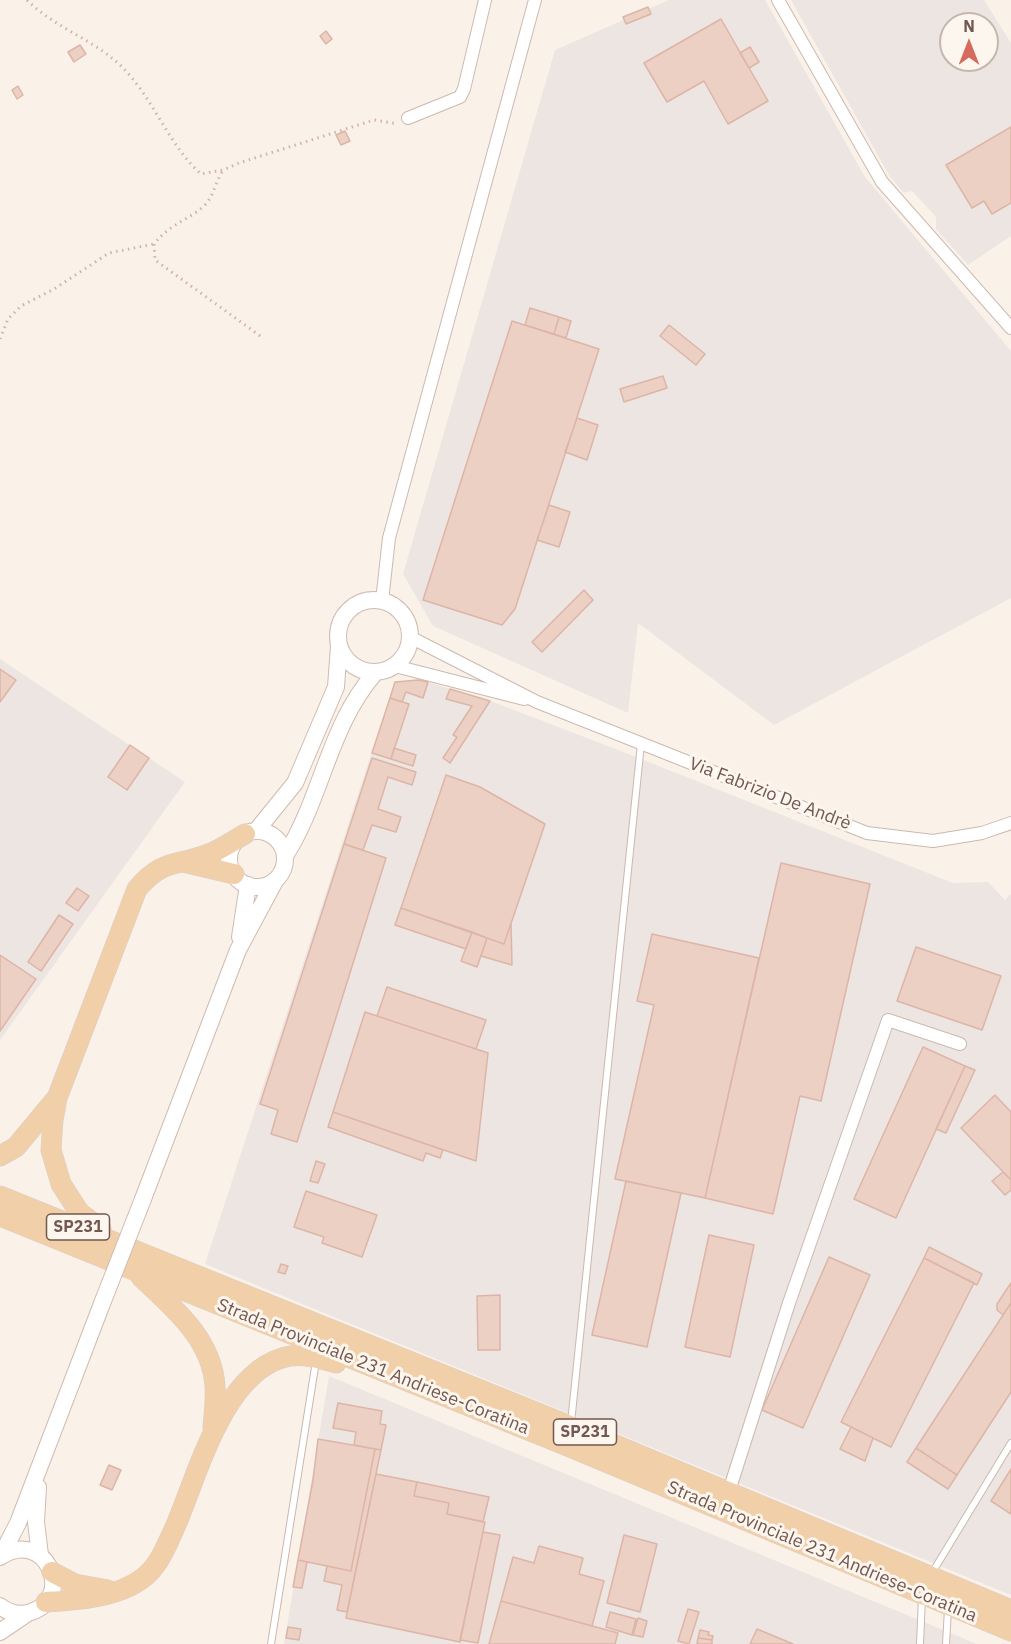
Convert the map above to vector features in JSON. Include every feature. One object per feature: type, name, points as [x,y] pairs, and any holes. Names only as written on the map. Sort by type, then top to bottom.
[{"type":"main road","points":[[238,950],[241,879],[230,856],[232,847],[250,832],[295,783],[336,687],[340,621],[347,611],[369,600],[382,601],[402,614],[410,637],[406,653],[395,666],[375,673],[352,666],[344,657],[339,646]]},
{"type":"main road","points":[[1,1556],[18,1522],[38,1471],[238,950],[285,865],[285,856],[326,766],[345,715],[359,691],[375,673]]},
{"type":"main road","points":[[156,1259],[97,1227],[79,1212],[61,1185],[51,1150],[57,1098],[137,890],[150,873],[164,865],[211,853],[250,832],[276,838],[285,856]]},
{"type":"main road","points":[[181,862],[267,885],[275,881]]},
{"type":"main road","points":[[0,1156],[16,1147],[57,1098]]},
{"type":"main road","name":"Strada Provinciale 231 Andriese-Coratina","points":[[0,1196],[729,1491],[926,1585],[948,1605],[1011,1631]]},
{"type":"main road","name":"Strada Provinciale 231 Andriese-Coratina","points":[[0,1216],[404,1380],[926,1585],[1011,1610]]},
{"type":"main road","points":[[135,1270],[189,1324],[205,1348],[215,1384],[213,1435]]},
{"type":"main road","points":[[0,1606],[9,1612],[38,1608],[114,1591],[142,1579],[162,1557],[213,1435],[232,1398],[256,1371],[283,1357],[316,1358],[404,1380]]},
{"type":"main road","points":[[0,1632],[38,1608],[54,1582],[52,1572],[40,1555],[36,1522],[38,1471]]},
{"type":"main road","points":[[1,1556],[20,1549],[40,1555]]},
{"type":"main road","points":[[52,1572],[75,1584],[114,1591]]},
{"type":"street","points":[[408,118],[460,97],[464,89],[485,0]]},
{"type":"street","points":[[382,601],[389,538],[535,0]]},
{"type":"street","points":[[777,0],[882,182],[1011,328]]},
{"type":"street","points":[[410,637],[537,702]]},
{"type":"street","points":[[395,666],[537,702]]},
{"type":"street","name":"Via Fabrizio De Andrè","points":[[537,702],[867,832],[933,841],[982,832],[1011,823]]},
{"type":"street","points":[[729,1491],[789,1303],[888,1020],[960,1044]]},
{"type":"lane","points":[[570,1426],[641,743]]},
{"type":"lane","points":[[271,1644],[316,1358]]},
{"type":"lane","points":[[920,1644],[926,1585],[1011,1443]]},
{"type":"lane","points":[[946,1644],[948,1605]]},
{"type":"path","points":[[27,0],[42,14],[98,46],[123,68],[160,117],[192,167],[201,174],[223,170],[374,120],[398,124],[408,118]]},
{"type":"path","points":[[0,339],[8,319],[21,306],[54,289],[109,253],[154,244],[179,220],[203,207],[213,194],[223,170]]},
{"type":"path","points":[[154,244],[155,260],[263,338]]},
{"type":"shaded area","points":[[669,0],[765,0],[865,177],[1011,351],[1011,598],[774,725],[638,623],[628,713],[433,626],[403,574],[555,50]]},
{"type":"shaded area","points":[[791,0],[984,0],[992,12],[939,12],[939,72],[999,72],[999,24],[1011,43],[1011,236],[968,265],[936,229],[936,217],[912,191],[904,193],[890,177]]},
{"type":"shaded area","points":[[0,659],[185,782],[0,1040]]},
{"type":"shaded area","points":[[417,679],[488,700],[953,883],[988,882],[1005,900],[1011,894],[1011,1595],[205,1264],[394,684]]},
{"type":"shaded area","points":[[329,1376],[977,1644],[284,1644]]},
{"type":"building","points":[[648,7],[651,14],[626,24],[623,17]]},
{"type":"building","points":[[721,19],[768,101],[728,124],[704,81],[667,102],[644,63]]},
{"type":"building","points":[[326,31],[332,39],[326,44],[320,36]]},
{"type":"building","points":[[80,45],[86,54],[74,62],[68,52]]},
{"type":"building","points":[[750,47],[759,62],[749,68],[740,53]]},
{"type":"building","points":[[18,86],[23,95],[17,99],[12,90]]},
{"type":"building","points":[[1011,127],[1011,203],[992,214],[984,201],[972,208],[946,165]]},
{"type":"building","points":[[345,131],[350,141],[341,145],[336,135]]},
{"type":"building","points":[[530,308],[559,317],[554,334],[525,325]]},
{"type":"building","points":[[559,317],[571,321],[566,338],[554,334]]},
{"type":"building","points":[[512,321],[599,349],[515,609],[502,625],[423,600]]},
{"type":"building","points":[[669,325],[705,354],[696,365],[660,336]]},
{"type":"building","points":[[663,376],[667,388],[624,402],[620,389]]},
{"type":"building","points":[[577,418],[598,425],[587,460],[565,452]]},
{"type":"building","points":[[549,505],[570,512],[559,547],[537,540]]},
{"type":"building","points":[[584,590],[593,600],[542,652],[532,642]]},
{"type":"building","points":[[0,669],[16,680],[0,702]]},
{"type":"building","points":[[419,680],[428,682],[423,698],[406,692],[402,702],[390,698],[395,682]]},
{"type":"building","points":[[450,689],[490,701],[450,763],[443,758],[457,737],[453,735],[472,706],[446,699]]},
{"type":"building","points":[[390,698],[409,704],[391,759],[372,753]]},
{"type":"building","points":[[130,745],[149,758],[127,790],[108,777]]},
{"type":"building","points":[[394,748],[416,755],[413,766],[391,759]]},
{"type":"building","points":[[372,758],[416,772],[412,785],[388,777],[378,809],[401,817],[396,832],[372,825],[363,850],[344,844]]},
{"type":"building","points":[[446,775],[480,787],[545,824],[504,944],[401,908]]},
{"type":"building","points":[[344,844],[386,858],[297,1142],[271,1134],[278,1110],[260,1104]]},
{"type":"building","points":[[781,863],[870,884],[821,1101],[800,1096],[773,1214],[705,1198]]},
{"type":"building","points":[[77,888],[89,896],[78,911],[66,903]]},
{"type":"building","points":[[401,908],[472,932],[466,949],[395,925]]},
{"type":"building","points":[[59,915],[73,924],[41,971],[28,962]]},
{"type":"building","points":[[511,923],[512,965],[481,956],[487,938],[504,944]]},
{"type":"building","points":[[472,932],[487,938],[477,967],[461,961]]},
{"type":"building","points":[[652,934],[759,958],[705,1198],[615,1179],[654,1005],[637,1001]]},
{"type":"building","points":[[916,947],[1001,976],[982,1030],[897,1001]]},
{"type":"building","points":[[0,955],[36,979],[0,1031]]},
{"type":"building","points":[[387,987],[486,1020],[476,1049],[377,1016]]},
{"type":"building","points":[[365,1012],[488,1053],[476,1161],[333,1112]]},
{"type":"building","points":[[923,1047],[965,1066],[896,1218],[854,1199]]},
{"type":"building","points":[[965,1066],[975,1070],[946,1133],[936,1129]]},
{"type":"building","points":[[995,1095],[1011,1112],[1011,1180],[961,1128]]},
{"type":"building","points":[[333,1112],[443,1150],[440,1158],[426,1153],[423,1161],[328,1127]]},
{"type":"building","points":[[316,1161],[325,1164],[318,1183],[310,1181]]},
{"type":"building","points":[[1003,1172],[1011,1180],[1011,1190],[1005,1195],[992,1181]]},
{"type":"building","points":[[626,1181],[681,1193],[647,1347],[592,1335]]},
{"type":"building","points":[[306,1191],[377,1215],[362,1257],[322,1243],[324,1237],[294,1227]]},
{"type":"building","points":[[709,1235],[754,1245],[730,1357],[685,1347]]},
{"type":"building","points":[[929,1247],[982,1274],[977,1285],[924,1258]]},
{"type":"building","points":[[829,1257],[870,1275],[803,1428],[762,1410]]},
{"type":"building","points":[[924,1258],[974,1283],[891,1447],[841,1422]]},
{"type":"building","points":[[281,1264],[288,1266],[285,1274],[278,1272]]},
{"type":"building","points":[[1011,1283],[1011,1303],[1003,1315],[997,1310],[997,1304]]},
{"type":"building","points":[[500,1295],[500,1350],[478,1350],[477,1296]]},
{"type":"building","points":[[1011,1303],[1011,1392],[957,1475],[916,1448]]},
{"type":"building","points":[[338,1403],[382,1411],[380,1424],[386,1425],[381,1450],[354,1445],[356,1432],[333,1428]]},
{"type":"building","points":[[851,1427],[873,1438],[865,1461],[840,1449]]},
{"type":"building","points":[[318,1439],[375,1449],[351,1571],[298,1560]]},
{"type":"building","points":[[916,1448],[957,1475],[948,1489],[907,1462]]},
{"type":"building","points":[[375,1449],[381,1450],[347,1612],[337,1610],[342,1585],[324,1581],[327,1566],[351,1571]]},
{"type":"building","points":[[109,1465],[121,1470],[112,1490],[100,1485]]},
{"type":"building","points":[[1011,1469],[1011,1514],[991,1501]]},
{"type":"building","points":[[376,1474],[417,1482],[414,1496],[449,1503],[447,1514],[485,1522],[460,1642],[346,1618]]},
{"type":"building","points":[[417,1482],[489,1497],[483,1522],[447,1514],[449,1503],[414,1496]]},
{"type":"building","points":[[483,1532],[500,1535],[478,1643],[460,1640]]},
{"type":"building","points":[[624,1535],[657,1544],[640,1612],[607,1603]]},
{"type":"building","points":[[539,1546],[583,1558],[579,1574],[604,1581],[592,1626],[501,1601],[513,1557],[534,1563]]},
{"type":"building","points":[[298,1560],[307,1562],[302,1588],[293,1587]]},
{"type":"building","points":[[501,1601],[618,1633],[615,1644],[489,1644]]},
{"type":"building","points":[[688,1609],[699,1612],[689,1644],[678,1641]]},
{"type":"building","points":[[610,1612],[636,1619],[632,1635],[606,1627]]},
{"type":"building","points":[[638,1618],[647,1621],[643,1637],[633,1635]]},
{"type":"building","points":[[288,1627],[301,1629],[299,1640],[286,1638]]},
{"type":"building","points":[[757,1629],[793,1644],[750,1644]]},
{"type":"building","points":[[700,1630],[709,1632],[708,1635],[713,1636],[712,1640],[698,1638]]},
{"type":"building","points":[[698,1638],[712,1640],[712,1644],[697,1644]]}]
